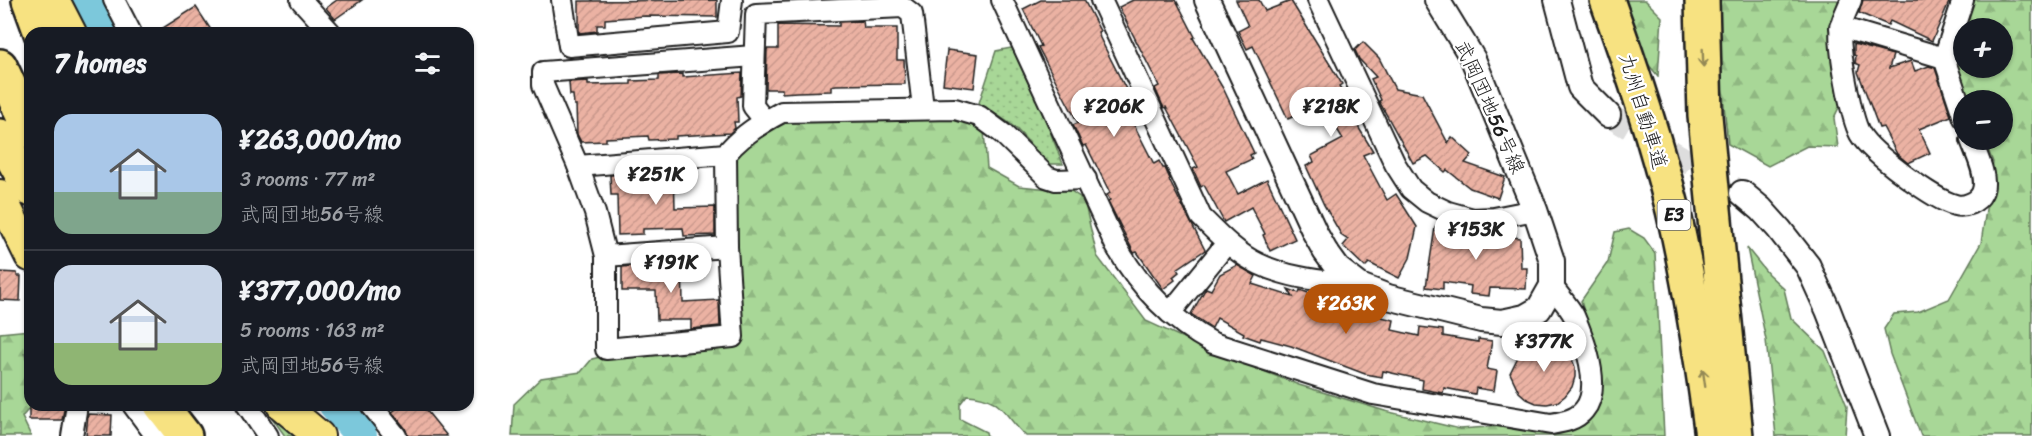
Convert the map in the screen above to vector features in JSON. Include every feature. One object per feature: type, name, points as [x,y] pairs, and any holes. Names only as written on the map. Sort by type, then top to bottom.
[{"type":"highway","points":[[29,0],[39,27]]},
{"type":"highway","points":[[1606,0],[1642,131],[1677,336],[1688,436]]},
{"type":"highway","name":"九州自動車道","points":[[1606,0],[1641,96],[1672,210],[1697,333],[1712,436]]},
{"type":"highway","name":"E3","points":[[1702,0],[1705,116],[1736,436]]},
{"type":"highway","points":[[0,66],[24,118]]},
{"type":"highway","points":[[1705,116],[1740,321],[1756,436]]},
{"type":"highway","points":[[0,136],[24,178]]},
{"type":"highway","points":[[166,411],[185,436]]},
{"type":"highway","points":[[187,411],[204,436]]},
{"type":"main road","points":[[54,0],[68,27]]},
{"type":"main road","points":[[0,195],[20,244]]},
{"type":"main road","points":[[289,411],[319,436]]},
{"type":"main road","points":[[304,411],[326,436]]},
{"type":"street","points":[[114,0],[127,27]]},
{"type":"street","points":[[300,0],[325,27]]},
{"type":"street","points":[[562,0],[569,46],[728,32],[732,0]]},
{"type":"street","points":[[1004,1],[1116,246],[1144,289],[1189,330],[1213,343],[1373,394],[1551,424],[1571,420],[1584,410],[1593,386],[1591,368],[1573,315],[1552,286],[1539,309],[1525,317],[1502,322],[1481,320],[1400,300],[1360,286],[1308,279],[1274,270],[1257,264],[1227,243],[1201,217],[1101,0]]},
{"type":"street","points":[[1207,0],[1325,251],[1338,269],[1360,286]]},
{"type":"street","points":[[1318,0],[1395,164],[1412,189],[1427,202],[1473,219],[1494,218],[1535,210]]},
{"type":"street","name":"武岡団地56号線","points":[[1437,0],[1473,59],[1535,210],[1552,261],[1552,286]]},
{"type":"street","points":[[1557,0],[1580,87],[1608,115]]},
{"type":"street","points":[[1851,0],[1840,27],[1841,46],[1851,107],[1859,133],[1872,150],[1940,200],[1958,206],[1975,202],[1983,192],[1983,176],[1974,150]]},
{"type":"street","points":[[1955,90],[1944,58],[1963,0]]},
{"type":"street","points":[[765,121],[753,106],[756,14],[903,7],[912,14],[924,108]]},
{"type":"street","points":[[1840,27],[1944,58]]},
{"type":"street","points":[[754,56],[543,72],[543,85],[578,166],[595,213],[606,256],[606,349],[733,337],[727,247],[726,154],[733,145],[765,121],[782,112],[955,109],[979,116],[1002,133],[1047,177],[1056,180],[1086,179]]},
{"type":"street","points":[[578,166],[726,154]]},
{"type":"street","points":[[1742,193],[1761,209],[1808,266],[1828,310],[1877,436]]},
{"type":"street","points":[[1170,313],[1227,243]]},
{"type":"street","points":[[606,256],[727,247]]},
{"type":"street","points":[[72,436],[76,411]]},
{"type":"street","points":[[137,411],[156,436]]},
{"type":"street","points":[[251,411],[268,436]]},
{"type":"street","points":[[377,411],[396,436]]},
{"type":"green space","points":[[1622,0],[1645,0],[1662,17],[1658,76],[1648,64]]},
{"type":"green space","points":[[1715,0],[1837,0],[1839,2],[1830,34],[1842,101],[1834,118],[1838,147],[1807,146],[1768,166],[1728,144]]},
{"type":"green space","points":[[1973,0],[2032,0],[2032,436],[1921,436],[1890,354],[1884,329],[1894,314],[1918,312],[1949,299],[1981,243],[1993,162],[1988,150],[2013,150],[2013,90],[1966,90],[1962,78],[2013,78],[2013,18],[1967,18]]},
{"type":"green space","points":[[1016,47],[1063,164],[1046,164],[1009,123],[978,106],[996,51]]},
{"type":"green space","points":[[957,117],[984,131],[987,168],[1019,186],[1071,191],[1084,200],[1097,256],[1146,321],[1207,349],[1299,385],[1385,411],[1460,429],[1516,425],[1578,425],[1594,412],[1602,392],[1601,372],[1581,301],[1608,262],[1615,232],[1629,229],[1644,238],[1655,253],[1664,436],[1026,436],[995,403],[979,396],[967,395],[960,404],[960,419],[986,432],[987,436],[512,436],[514,404],[541,378],[581,372],[592,359],[600,357],[737,347],[742,340],[734,214],[734,158],[746,145],[783,119]]},
{"type":"green space","points":[[1747,248],[1768,274],[1784,289],[1791,318],[1825,351],[1847,406],[1845,436],[1776,436],[1766,340]]},
{"type":"green space","points":[[24,331],[24,411],[27,411],[22,417],[31,436],[0,436],[0,333]]},
{"type":"green space","points":[[267,411],[283,411],[312,436],[285,436]]},
{"type":"building","points":[[337,0],[362,0],[335,19],[326,8]]},
{"type":"building","points":[[717,0],[717,17],[645,16],[605,19],[605,25],[597,25],[597,31],[579,33],[579,1]]},
{"type":"building","points":[[1041,0],[1084,0],[1100,31],[1098,32],[1100,38],[1137,111],[1129,115],[1154,164],[1159,161],[1165,168],[1205,250],[1177,269],[1179,272],[1173,277],[1175,280],[1163,289],[1137,252],[1134,253],[1108,201],[1110,200],[1107,195],[1110,193],[1086,145],[1083,146],[1073,125],[1078,123],[1038,47],[1041,46],[1023,9]]},
{"type":"building","points":[[1133,0],[1176,0],[1195,37],[1193,38],[1224,90],[1254,153],[1250,155],[1252,159],[1226,171],[1238,194],[1267,179],[1295,239],[1270,251],[1263,235],[1265,234],[1251,207],[1224,222],[1204,185],[1201,187],[1193,169],[1198,167],[1166,107],[1164,108],[1162,104],[1155,88],[1159,86],[1119,7]]},
{"type":"building","points":[[1236,0],[1259,0],[1265,11],[1291,1],[1342,84],[1339,86],[1356,114],[1352,117],[1373,151],[1363,155],[1387,200],[1396,194],[1417,227],[1410,258],[1399,278],[1369,263],[1365,267],[1343,246],[1348,240],[1342,236],[1324,205],[1306,166],[1314,162],[1311,156],[1343,139],[1322,104],[1288,119],[1253,46],[1247,49],[1238,31],[1248,26]]},
{"type":"building","points":[[1863,0],[1950,0],[1932,41],[1890,21],[1888,25],[1859,13]]},
{"type":"building","points":[[196,7],[209,27],[164,27]]},
{"type":"building","points":[[863,21],[864,28],[897,28],[897,60],[904,60],[905,84],[836,85],[831,86],[831,91],[782,93],[782,89],[766,89],[767,49],[778,49],[778,25],[839,26],[839,22]]},
{"type":"building","points":[[1363,42],[1379,58],[1395,89],[1422,94],[1448,143],[1452,137],[1472,155],[1465,163],[1505,177],[1498,198],[1470,188],[1447,170],[1445,172],[1427,156],[1413,163],[1379,101],[1381,100],[1371,79],[1376,77],[1359,59],[1355,50]]},
{"type":"building","points":[[1854,44],[1893,55],[1889,68],[1911,61],[1915,71],[1929,66],[1935,68],[1951,116],[1919,129],[1930,153],[1908,163],[1897,154],[1883,127],[1879,128],[1858,72],[1860,65],[1855,63]]},
{"type":"building","points":[[947,50],[978,54],[974,88],[943,84]]},
{"type":"building","points":[[742,73],[741,96],[737,97],[738,122],[734,122],[735,128],[730,133],[676,136],[676,139],[649,140],[648,136],[581,142],[577,134],[576,105],[574,105],[573,95],[570,95],[569,82],[588,81],[588,85],[631,84],[631,81],[659,80],[659,75],[683,74],[683,77]]},
{"type":"building","points":[[674,170],[675,208],[715,207],[715,235],[684,236],[683,228],[643,229],[643,234],[618,235],[617,195],[611,195],[610,175]]},
{"type":"building","points":[[1443,225],[1449,229],[1520,238],[1521,268],[1527,268],[1526,289],[1490,288],[1489,296],[1470,294],[1471,286],[1443,282],[1443,289],[1426,287],[1435,227],[1440,230]]},
{"type":"building","points":[[682,264],[683,302],[719,300],[720,326],[691,329],[691,320],[657,320],[656,291],[622,291],[622,267]]},
{"type":"building","points":[[1237,265],[1256,276],[1252,284],[1293,297],[1288,289],[1299,293],[1300,290],[1365,313],[1394,320],[1392,330],[1419,336],[1420,327],[1443,330],[1443,336],[1478,342],[1478,339],[1492,341],[1487,369],[1497,371],[1494,391],[1476,388],[1475,394],[1444,388],[1443,393],[1422,389],[1423,380],[1383,371],[1382,377],[1365,374],[1291,346],[1261,338],[1260,341],[1243,335],[1244,333],[1217,318],[1212,328],[1191,314],[1206,288],[1211,290],[1220,274]]},
{"type":"building","points":[[0,272],[17,273],[17,276],[21,276],[20,301],[0,300]]},
{"type":"building","points":[[1545,342],[1564,349],[1571,357],[1575,367],[1572,387],[1557,402],[1547,404],[1527,399],[1519,392],[1510,373],[1519,355],[1526,348],[1535,343]]},
{"type":"building","points":[[29,411],[64,411],[62,420],[29,420]]},
{"type":"building","points":[[427,411],[447,436],[408,436],[405,428],[392,412]]},
{"type":"building","points":[[88,414],[112,415],[111,436],[86,436]]},
{"type":"waterway","points":[[85,0],[99,27]]},
{"type":"waterway","points":[[340,411],[361,436]]},
{"type":"tunnel","points":[[1608,115],[1742,193]]}]
